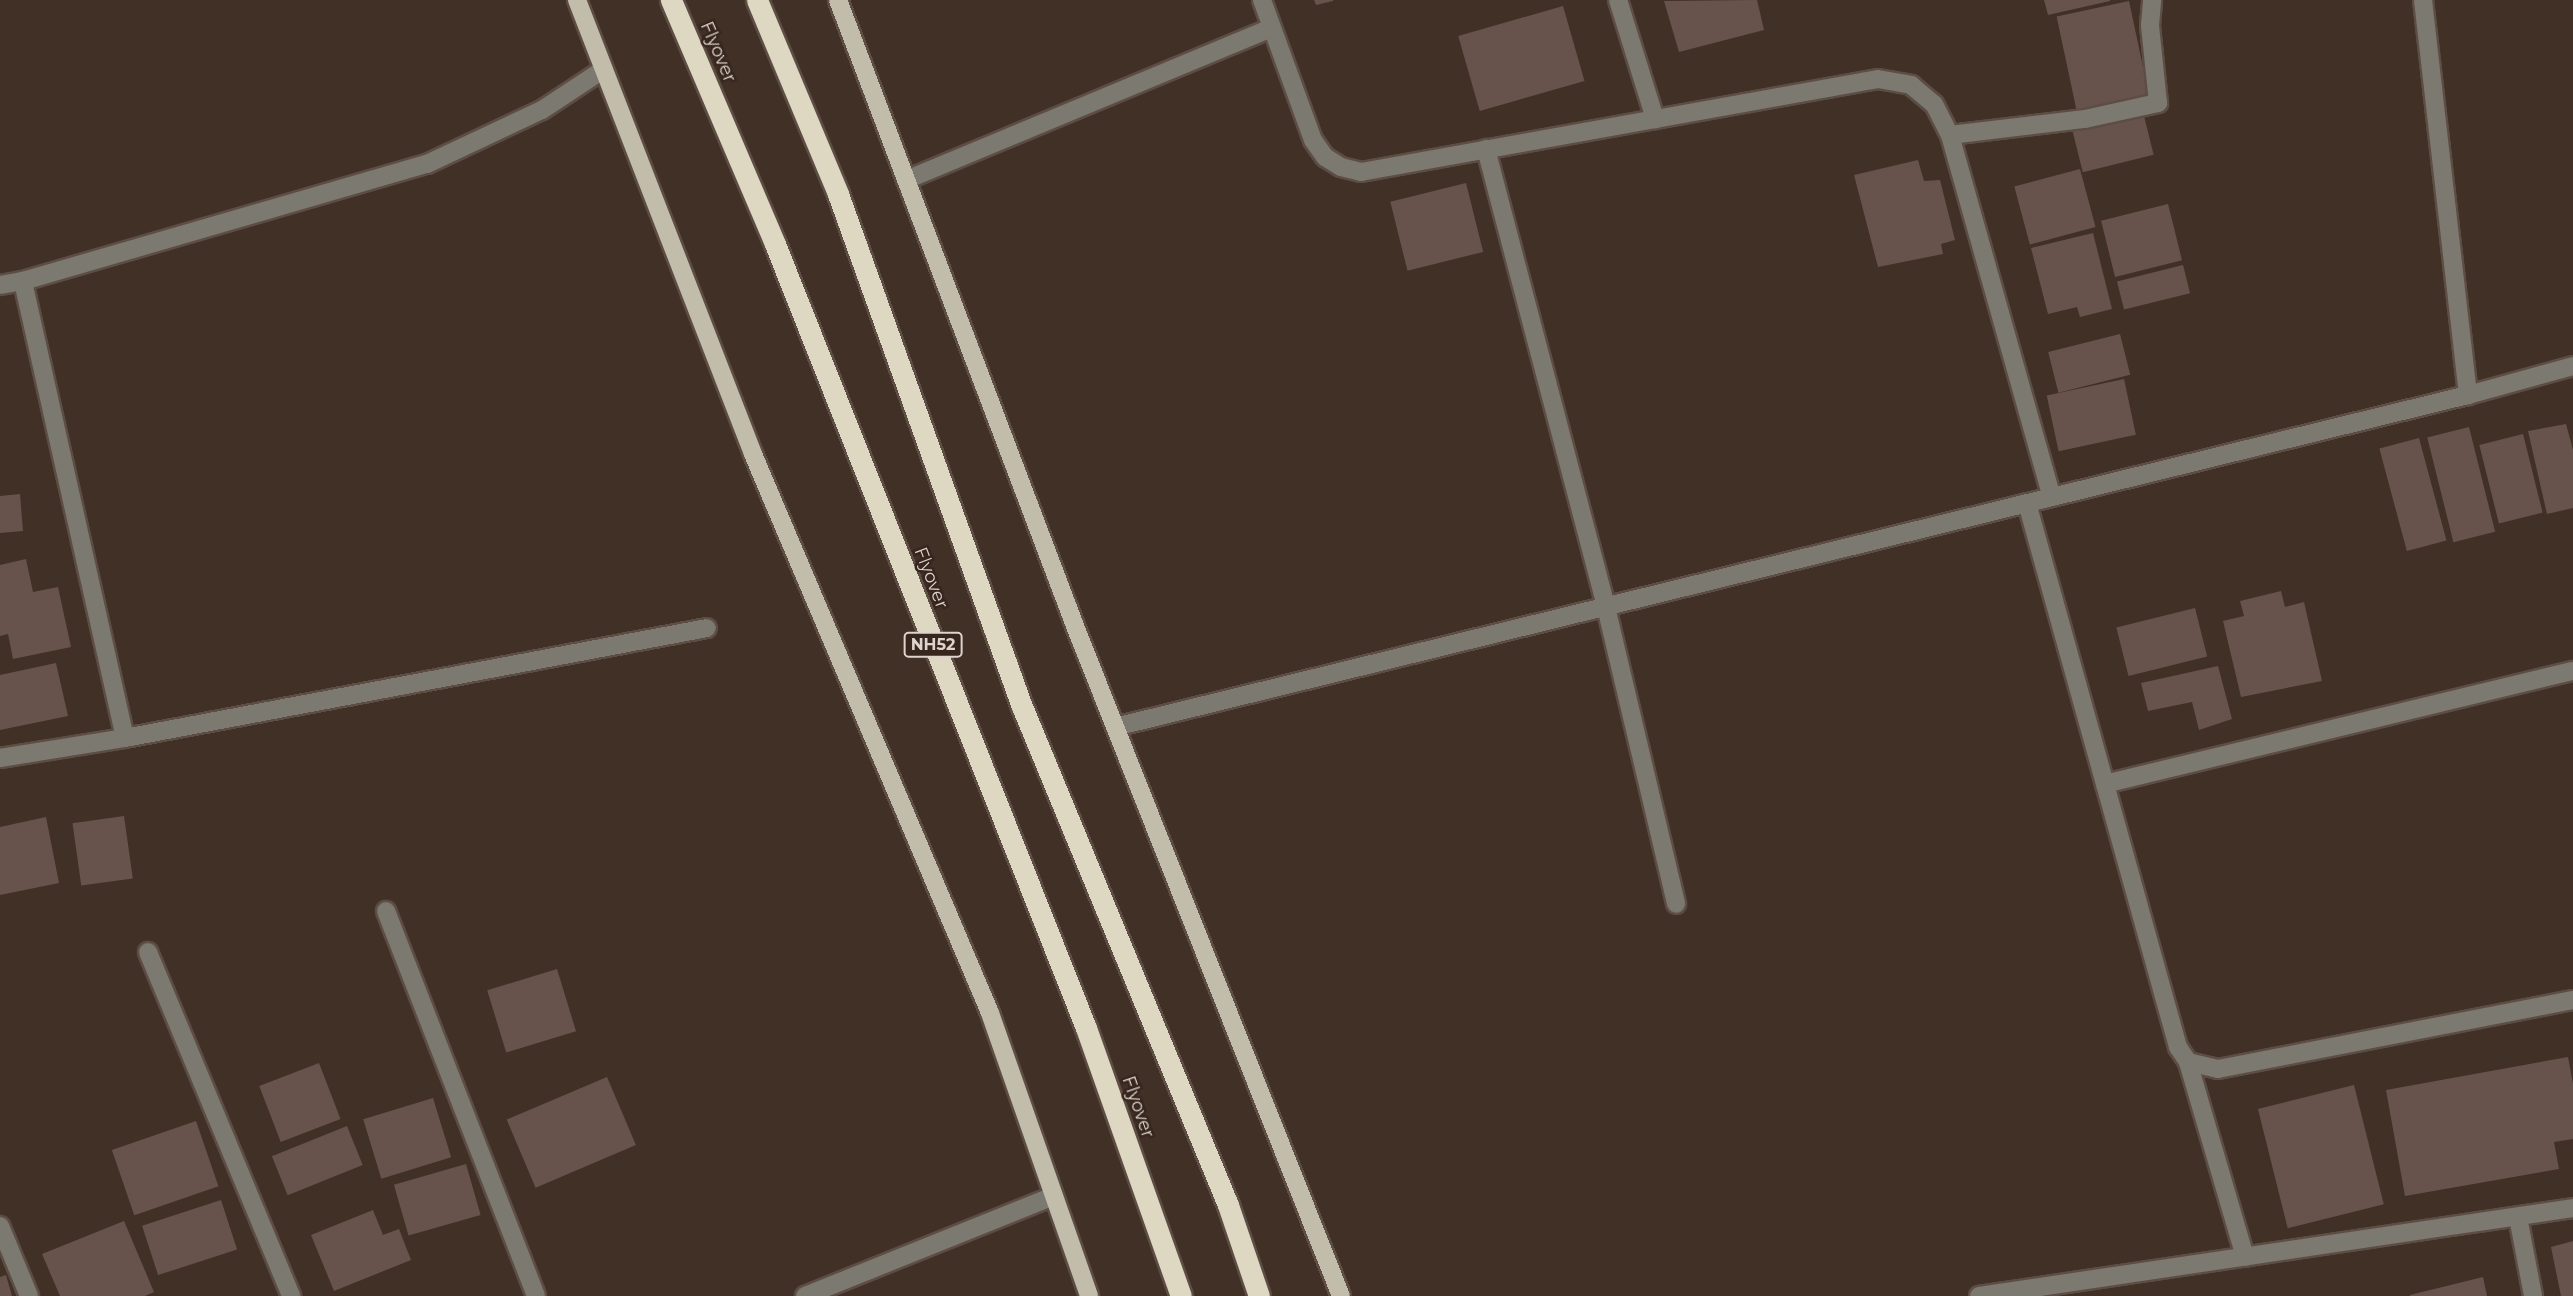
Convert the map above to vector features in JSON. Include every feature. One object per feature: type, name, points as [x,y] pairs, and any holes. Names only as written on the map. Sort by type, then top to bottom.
[{"type":"highway","name":"Flyover","points":[[671,0],[775,244],[1086,1028],[1181,1296]]},
{"type":"highway","points":[[757,0],[838,194],[1021,704],[1228,1205],[1259,1296]]},
{"type":"main road","points":[[577,0],[753,454],[990,1013],[1089,1296]]},
{"type":"main road","points":[[838,0],[1115,727],[1340,1296]]},
{"type":"street","points":[[1262,0],[1313,140],[1325,157],[1341,167],[1361,172],[1878,79],[1911,85],[1934,104],[1950,135],[2052,497]]},
{"type":"street","points":[[1618,0],[1656,119]]},
{"type":"street","points":[[1950,135],[2085,119],[2158,103],[2150,25],[2151,0]]},
{"type":"street","points":[[2423,0],[2468,395]]},
{"type":"street","points":[[906,180],[1272,28]]},
{"type":"street","points":[[0,285],[23,281],[427,164],[542,110],[604,69]]},
{"type":"street","points":[[1486,149],[1606,607],[1676,904]]},
{"type":"street","points":[[23,281],[125,738]]},
{"type":"street","points":[[1115,727],[2468,395],[2573,366]]},
{"type":"street","points":[[2027,503],[2178,1047],[2188,1062],[2245,1257]]},
{"type":"street","points":[[0,758],[125,738],[707,628]]},
{"type":"street","points":[[2105,783],[2573,671]]},
{"type":"street","points":[[386,911],[536,1296]]},
{"type":"street","points":[[148,952],[291,1296]]},
{"type":"street","points":[[2188,1062],[2218,1069],[2573,1000]]},
{"type":"street","points":[[805,1296],[1054,1196]]},
{"type":"street","points":[[1979,1296],[2573,1208]]},
{"type":"street","points":[[2518,1217],[2533,1296]]},
{"type":"street","points":[[0,1226],[29,1296]]},
{"type":"building","points":[[1314,0],[1333,0],[1333,1],[1316,5]]},
{"type":"building","points":[[1757,0],[1764,30],[1679,52],[1664,1]]},
{"type":"building","points":[[2044,0],[2110,0],[2110,1],[2048,15]]},
{"type":"building","points":[[2129,1],[2150,99],[2077,114],[2057,16]]},
{"type":"building","points":[[1563,6],[1584,81],[1480,111],[1458,36]]},
{"type":"building","points":[[2143,112],[2154,155],[2083,172],[2072,130]]},
{"type":"building","points":[[1918,160],[1924,181],[1940,180],[1955,240],[1941,244],[1943,254],[1878,267],[1854,175]]},
{"type":"building","points":[[2080,169],[2096,227],[2030,245],[2014,187]]},
{"type":"building","points":[[1466,183],[1483,252],[1407,271],[1390,202]]},
{"type":"building","points":[[2168,204],[2182,260],[2115,277],[2101,221]]},
{"type":"building","points":[[2093,233],[2112,309],[2080,317],[2077,307],[2048,314],[2031,248]]},
{"type":"building","points":[[2183,265],[2190,293],[2124,310],[2117,281]]},
{"type":"building","points":[[2120,334],[2130,375],[2058,393],[2048,352]]},
{"type":"building","points":[[2124,379],[2136,435],[2059,451],[2047,395]]},
{"type":"building","points":[[2566,424],[2573,450],[2573,508],[2547,514],[2528,431]]},
{"type":"building","points":[[2469,427],[2495,532],[2453,542],[2427,437]]},
{"type":"building","points":[[2523,434],[2543,513],[2499,523],[2479,445]]},
{"type":"building","points":[[2419,438],[2446,540],[2407,551],[2379,449]]},
{"type":"building","points":[[20,494],[23,531],[0,533],[0,496]]},
{"type":"building","points":[[26,559],[33,592],[58,587],[71,647],[13,659],[8,634],[0,636],[0,565]]},
{"type":"building","points":[[2281,591],[2285,607],[2304,602],[2322,681],[2241,697],[2223,621],[2244,616],[2240,601]]},
{"type":"building","points":[[2195,608],[2207,657],[2129,676],[2116,628]]},
{"type":"building","points":[[56,663],[68,716],[0,730],[0,675]]},
{"type":"building","points":[[2218,666],[2232,719],[2199,730],[2192,702],[2148,711],[2141,683]]},
{"type":"building","points":[[124,816],[133,878],[81,886],[73,823]]},
{"type":"building","points":[[46,817],[59,883],[0,895],[0,827]]},
{"type":"building","points":[[557,969],[576,1031],[506,1053],[487,990]]},
{"type":"building","points":[[2568,1057],[2573,1084],[2573,1139],[2554,1142],[2559,1169],[2405,1196],[2386,1090]]},
{"type":"building","points":[[319,1063],[341,1119],[281,1142],[259,1086]]},
{"type":"building","points":[[607,1077],[636,1145],[536,1188],[507,1120]]},
{"type":"building","points":[[2354,1085],[2384,1204],[2288,1228],[2258,1109]]},
{"type":"building","points":[[433,1098],[451,1157],[381,1179],[363,1119]]},
{"type":"building","points":[[196,1121],[218,1186],[134,1215],[112,1150]]},
{"type":"building","points":[[347,1126],[363,1165],[288,1195],[272,1156]]},
{"type":"building","points":[[466,1164],[481,1215],[409,1236],[394,1185]]},
{"type":"building","points":[[221,1200],[237,1249],[158,1275],[142,1226]]},
{"type":"building","points":[[373,1210],[383,1235],[399,1229],[411,1260],[334,1291],[311,1235]]},
{"type":"building","points":[[124,1221],[154,1292],[145,1296],[60,1296],[42,1254]]},
{"type":"building","points":[[2573,1241],[2573,1296],[2561,1296],[2551,1247]]},
{"type":"building","points":[[6,1275],[12,1296],[0,1296],[0,1277]]},
{"type":"building","points":[[2483,1277],[2487,1296],[2410,1296],[2410,1295]]}]
